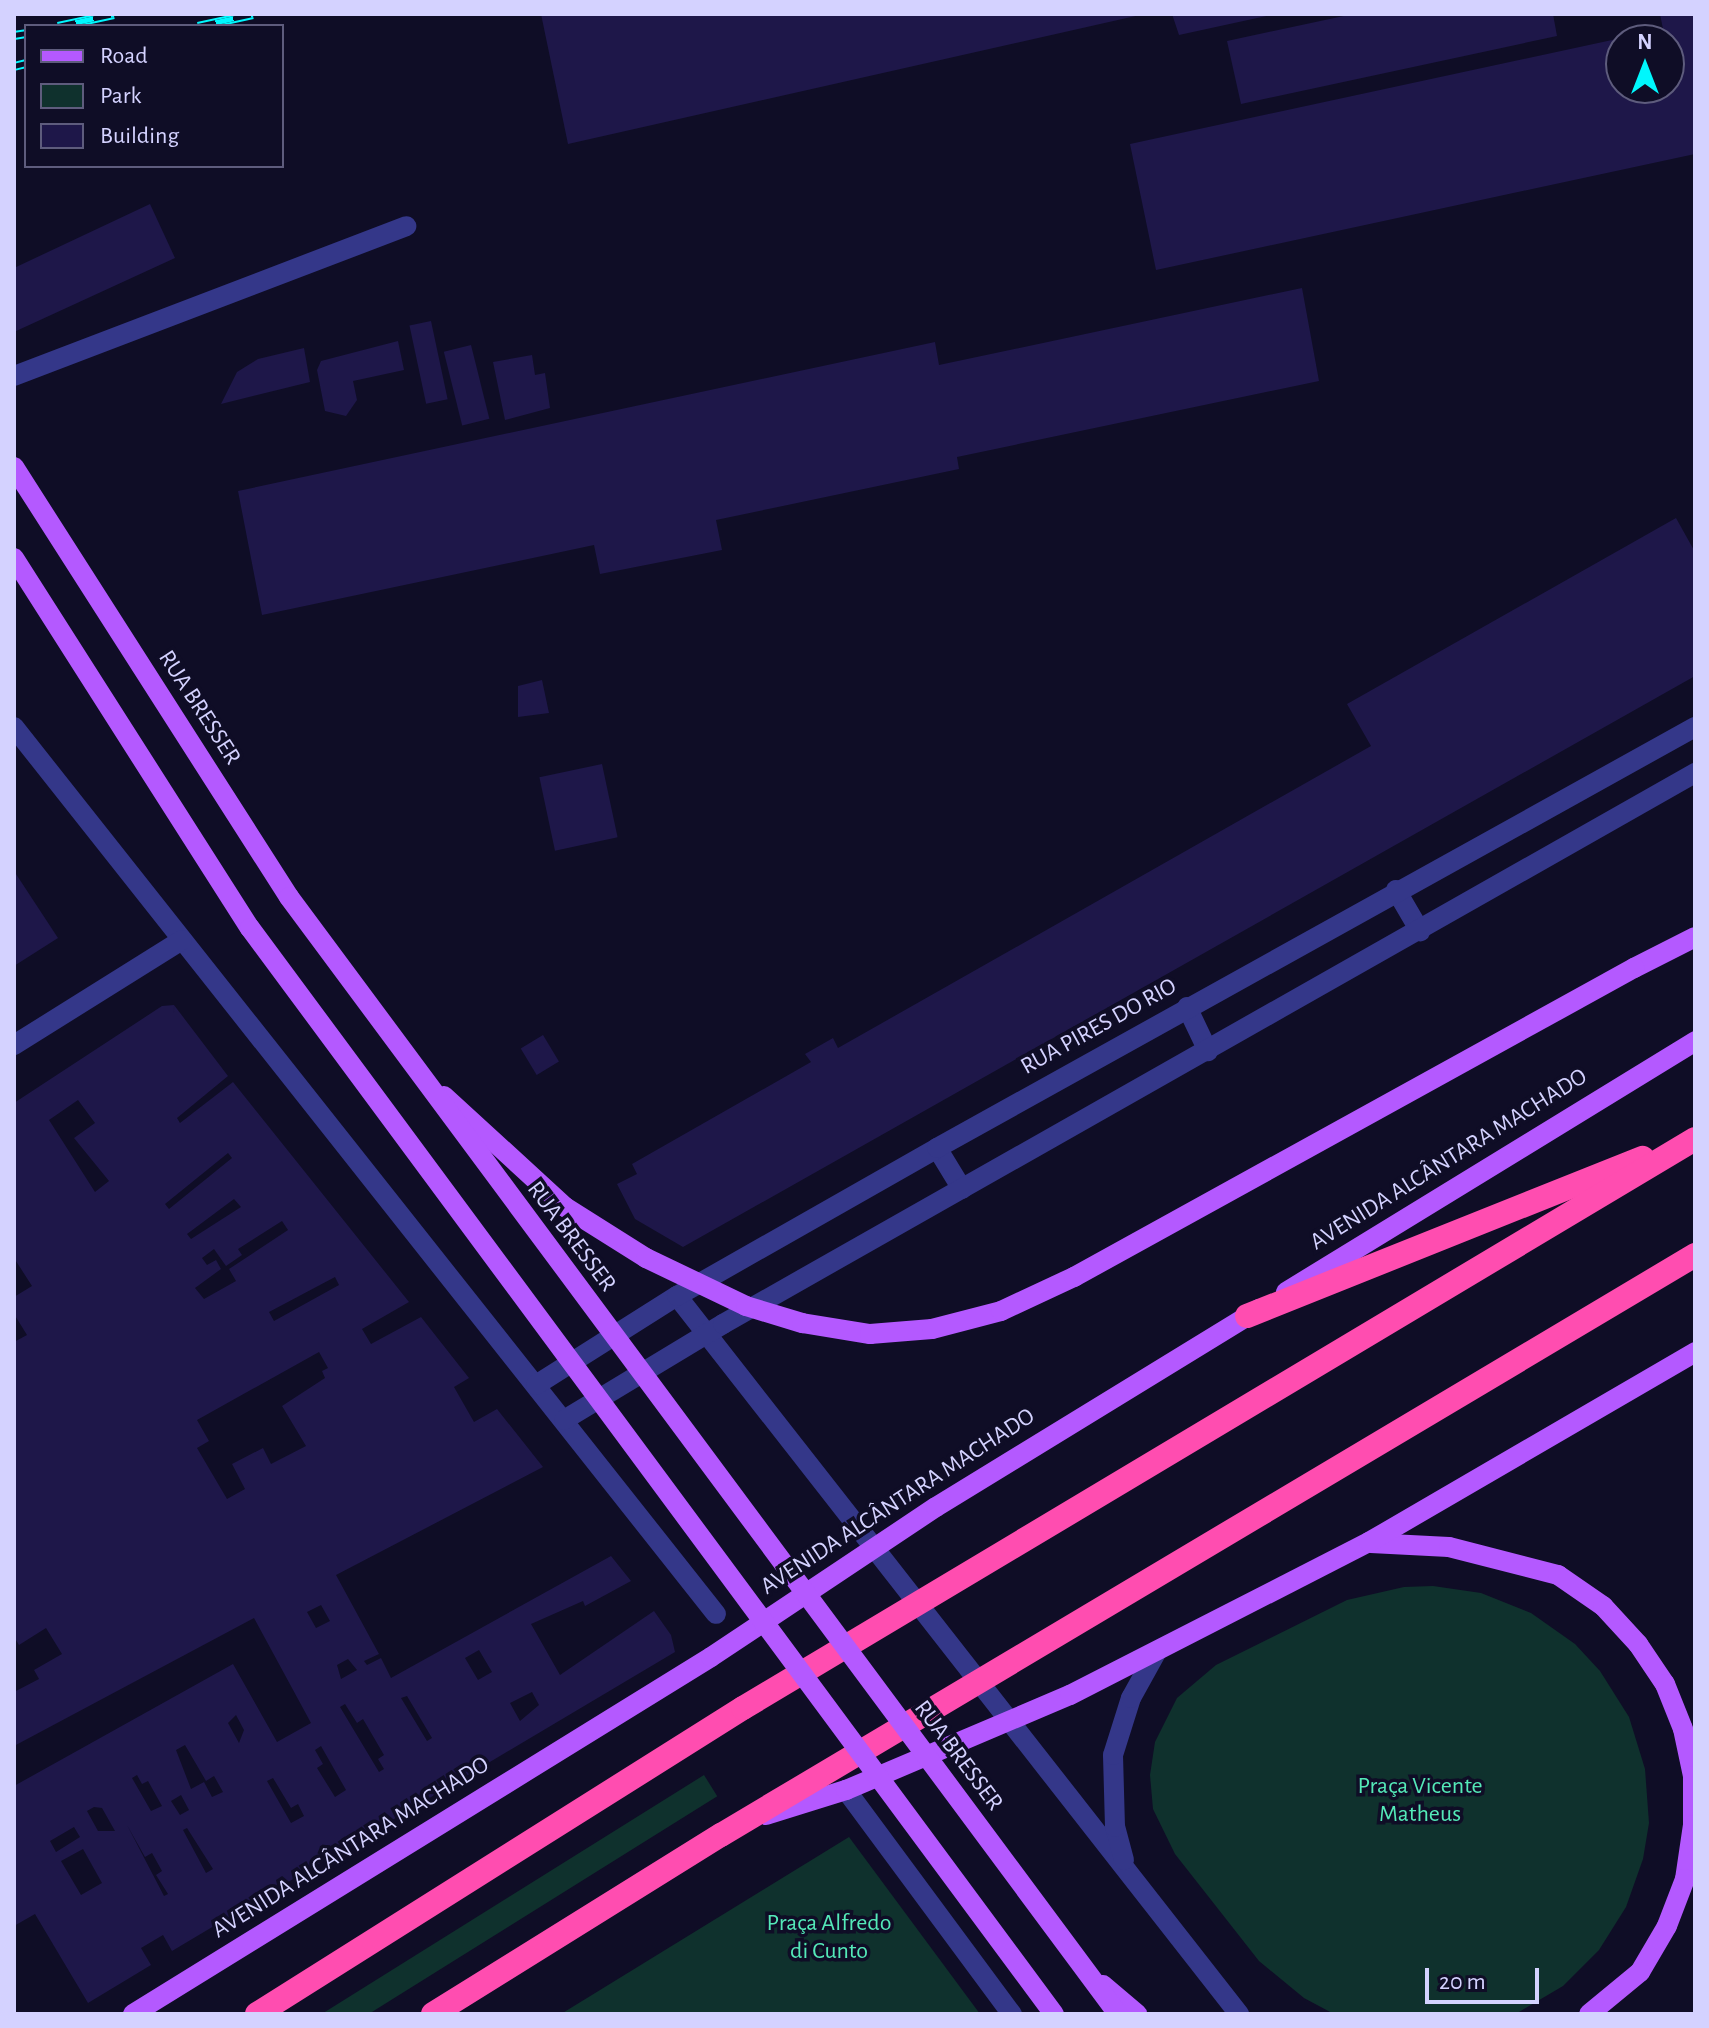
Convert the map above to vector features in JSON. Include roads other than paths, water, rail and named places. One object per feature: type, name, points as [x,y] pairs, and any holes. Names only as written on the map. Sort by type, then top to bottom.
[{"type":"highway","points":[[1247,1316],[1345,1281],[1583,1179],[1693,1141]]},
{"type":"highway","points":[[257,2014],[914,1604],[1693,1141]]},
{"type":"highway","points":[[433,2014],[743,1822],[1695,1255]]},
{"type":"main road","name":"RUA BRESSER","points":[[14,467],[289,897],[412,1068],[1118,2014]]},
{"type":"main road","points":[[14,558],[250,928],[1054,2014]]},
{"type":"main road","points":[[412,1068],[565,1207],[646,1258],[746,1306],[802,1323],[870,1334],[932,1329],[1001,1311],[1074,1277],[1692,939]]},
{"type":"main road","name":"AVENIDA ALCÂNTARA MACHADO","points":[[133,2014],[698,1665],[873,1549],[1247,1316],[1695,1041]]},
{"type":"main road","points":[[743,1822],[846,1790],[1011,1723],[1157,1651],[1369,1542],[1695,1352]]},
{"type":"main road","points":[[1369,1542],[1449,1547],[1558,1575],[1603,1606],[1658,1674],[1683,1729],[1693,1776],[1693,1825],[1685,1879],[1667,1926],[1640,1972],[1589,2014]]},
{"type":"main road","points":[[1083,1967],[1137,2014]]},
{"type":"street","points":[[14,376],[406,226]]},
{"type":"street","points":[[14,727],[716,1614]]},
{"type":"street","name":"RUA PIRES DO RIO","points":[[536,1385],[677,1296],[937,1148],[1396,890],[1695,727]]},
{"type":"street","points":[[564,1420],[704,1335],[1695,773]]},
{"type":"street","points":[[1396,890],[1420,931]]},
{"type":"street","points":[[14,1045],[182,940]]},
{"type":"street","points":[[1187,1007],[1208,1051]]},
{"type":"street","points":[[937,1148],[962,1189]]},
{"type":"street","points":[[677,1296],[914,1604],[1126,1867],[1239,2014]]},
{"type":"street","points":[[1126,1867],[1115,1827],[1113,1755],[1131,1698],[1157,1651]]},
{"type":"street","points":[[846,1790],[1012,2014]]},
{"type":"railway","points":[[67,24],[114,14]]},
{"type":"railway","points":[[207,24],[253,14]]},
{"type":"railway","points":[[14,35],[24,33]]},
{"type":"railway","points":[[14,66],[24,64]]},
{"type":"park label","name":"Praça Vicente Matheus","points":[[1420,1801]]},
{"type":"park label","name":"Praça Alfredo di Cunto","points":[[829,1938]]}]
